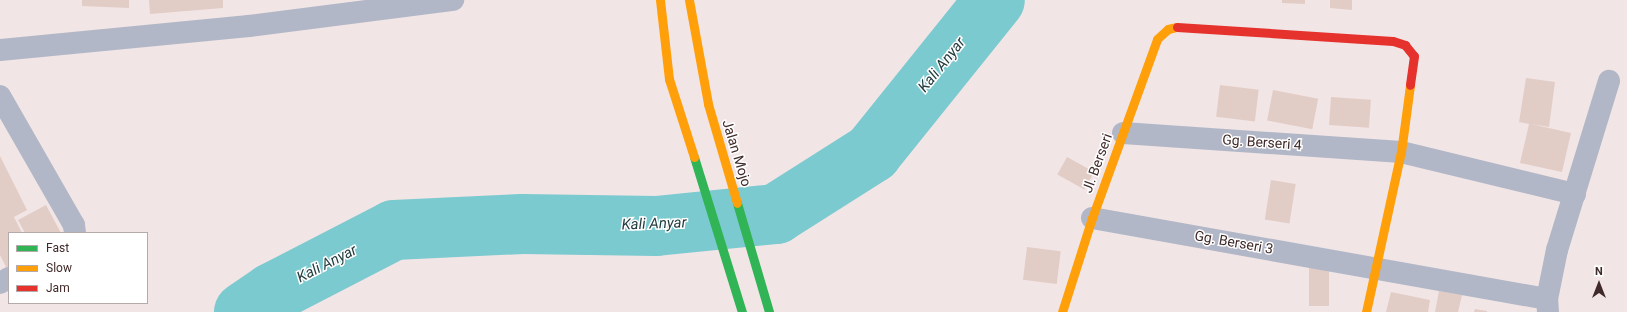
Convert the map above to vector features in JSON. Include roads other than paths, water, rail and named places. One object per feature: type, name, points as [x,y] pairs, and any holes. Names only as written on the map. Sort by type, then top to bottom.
[{"type":"street","points":[[0,50],[249,26],[453,0]]},
{"type":"street","points":[[660,0],[669,79],[742,312]]},
{"type":"street","name":"Jalan Mojo","points":[[689,0],[698,59],[708,104],[767,300],[769,312]]},
{"type":"street","name":"Jl. Berseri","points":[[1062,312],[1092,218],[1157,39],[1168,29],[1179,27],[1203,28],[1393,41],[1405,45],[1414,56],[1401,152]]},
{"type":"street","points":[[1548,305],[1557,250],[1609,81]]},
{"type":"street","points":[[0,96],[74,225],[74,232]]},
{"type":"street","name":"Gg. Berseri 4","points":[[1123,133],[1401,152],[1575,194]]},
{"type":"street","points":[[1366,312],[1401,152]]},
{"type":"street","name":"Gg. Berseri 3","points":[[1092,218],[1375,267],[1548,305]]},
{"type":"waterway","name":"Kali Anyar","points":[[244,312],[272,293],[394,230],[523,224],[656,226],[776,214],[872,153],[995,0]]}]
